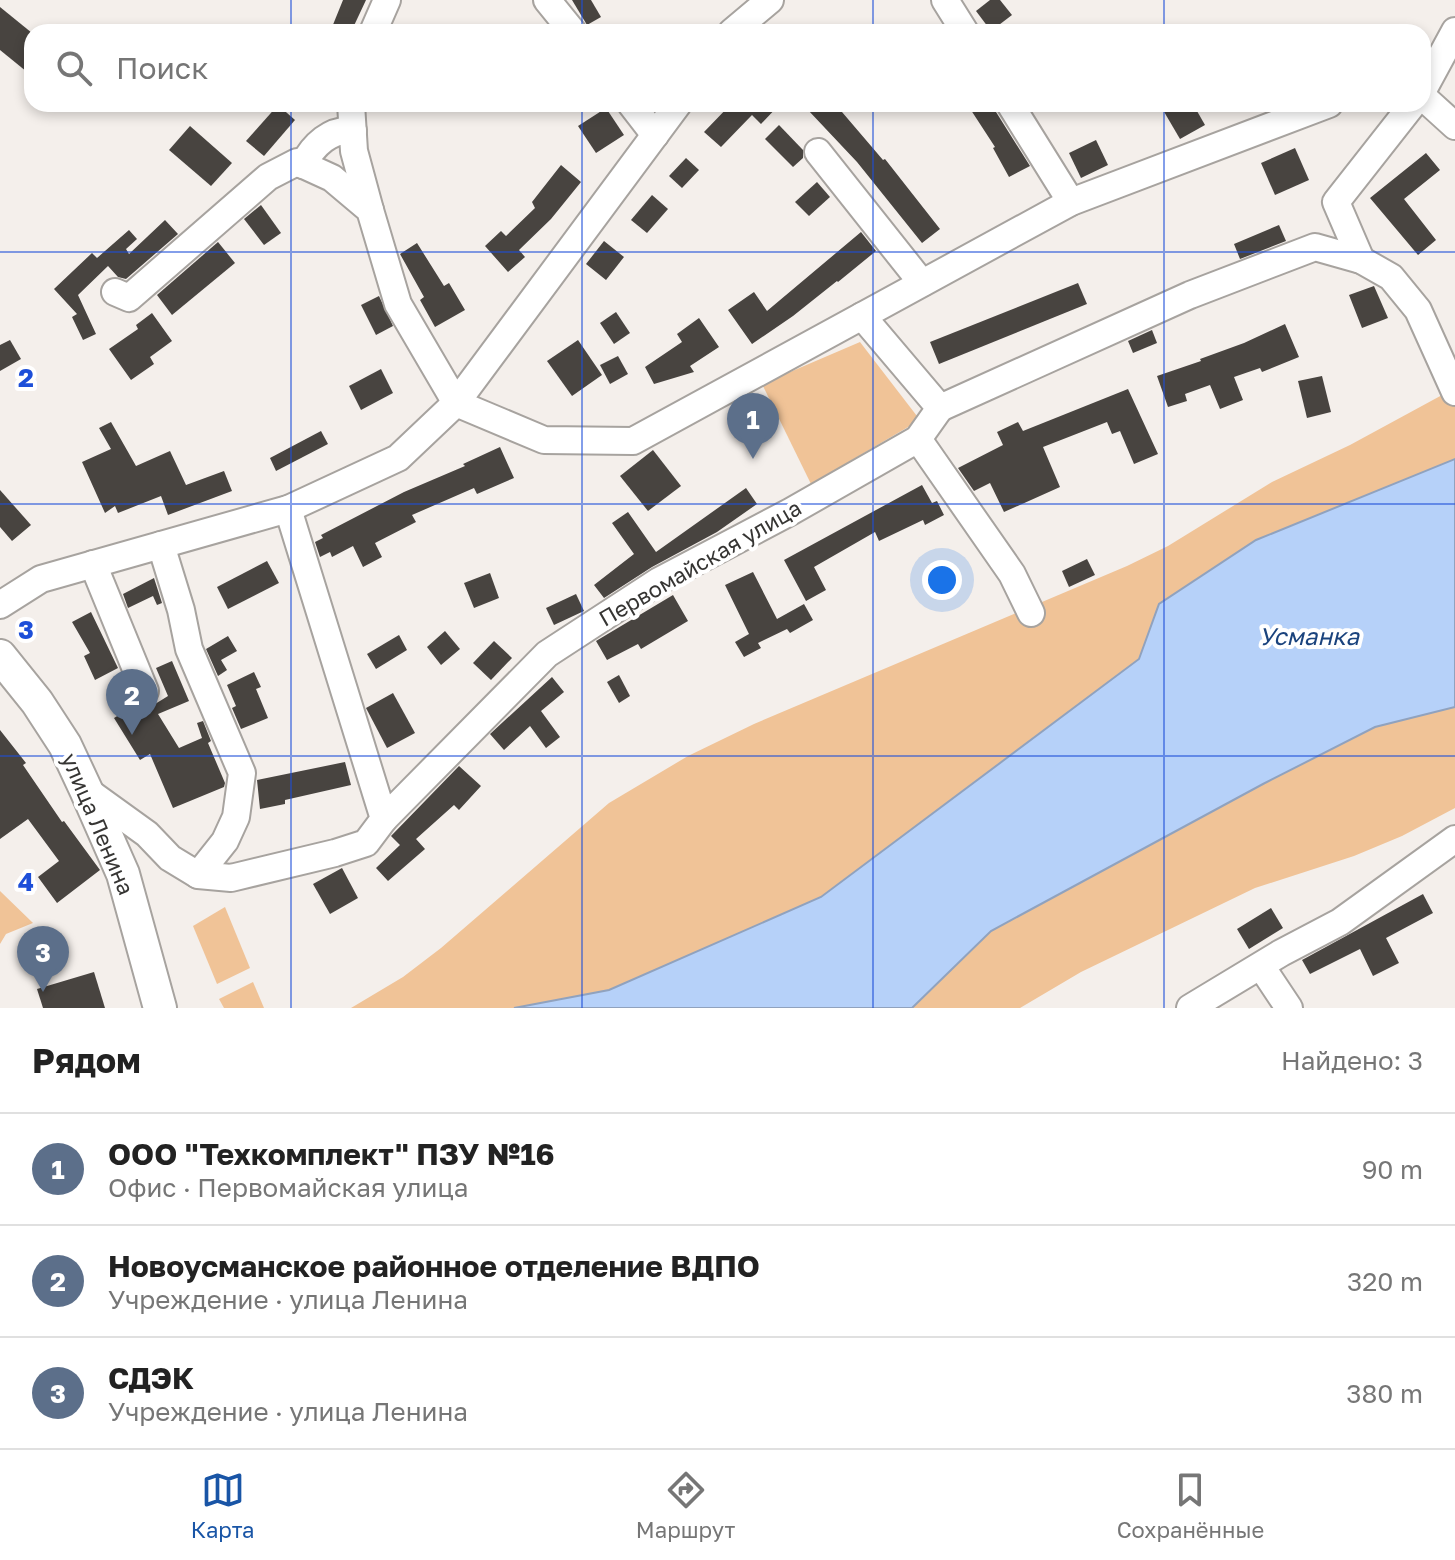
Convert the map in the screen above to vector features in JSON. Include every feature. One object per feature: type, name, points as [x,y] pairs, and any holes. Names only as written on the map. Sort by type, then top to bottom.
[{"type":"main road","name":"улица Ленина","points":[[0,656],[37,702],[65,745],[86,790],[123,874],[160,1008]]},
{"type":"street","points":[[376,24],[387,0]]},
{"type":"street","points":[[547,0],[566,24]]},
{"type":"street","points":[[742,24],[770,0]]},
{"type":"street","points":[[945,0],[960,24]]},
{"type":"street","points":[[1431,75],[1455,31]]},
{"type":"street","points":[[352,112],[354,151],[398,304],[456,403],[544,440],[633,441],[1071,202],[1308,112]]},
{"type":"street","points":[[637,112],[655,135]]},
{"type":"street","points":[[0,605],[41,579],[288,509],[398,458],[456,403],[672,112]]},
{"type":"street","points":[[1015,112],[1071,202]]},
{"type":"street","points":[[1361,260],[1336,202],[1407,112]]},
{"type":"street","points":[[303,165],[324,139],[340,130],[353,131]]},
{"type":"street","points":[[818,152],[922,283]]},
{"type":"street","points":[[115,292],[129,298],[268,177],[297,162],[332,178],[370,210]]},
{"type":"street","points":[[862,316],[940,408],[1190,295],[1315,247],[1361,260],[1391,277],[1418,310],[1455,392]]},
{"type":"street","name":"Первомайская улица","points":[[198,875],[231,878],[366,843],[384,819],[547,654],[659,581],[790,512],[918,439],[940,408]]},
{"type":"street","points":[[918,439],[1012,574],[1031,613]]},
{"type":"street","points":[[288,509],[384,819]]},
{"type":"street","points":[[86,790],[147,834],[170,858],[198,875],[225,841],[236,817],[242,773],[189,649],[181,610],[161,545]]},
{"type":"street","points":[[93,564],[145,691]]},
{"type":"street","points":[[1190,1008],[1340,922],[1455,839]]},
{"type":"street","points":[[1261,966],[1289,1008]]},
{"type":"shaded area","points":[[860,342],[920,420],[811,484],[762,384]]},
{"type":"shaded area","points":[[1455,388],[1455,808],[1402,836],[1354,856],[1255,888],[1081,972],[1020,1008],[351,1008],[403,977],[441,948],[609,803],[688,756],[754,724],[1127,566],[1168,546],[1272,482],[1350,445]]},
{"type":"shaded area","points":[[0,891],[33,923],[6,934],[0,944]]},
{"type":"shaded area","points":[[225,907],[250,968],[217,984],[193,926]]},
{"type":"shaded area","points":[[253,982],[264,1008],[224,1008],[219,999]]},
{"type":"water","name":"Усманка","points":[[1455,459],[1455,707],[1375,727],[991,931],[912,1008],[514,1008],[609,990],[821,897],[1139,659],[1159,604],[1256,540]]},
{"type":"building","points":[[343,0],[366,0],[355,24],[333,24]]},
{"type":"building","points":[[572,0],[591,0],[601,17],[586,24]]},
{"type":"building","points":[[990,0],[1000,0],[1012,15],[1000,24],[986,24],[976,11]]},
{"type":"building","points":[[0,7],[24,26],[24,70],[0,50]]},
{"type":"building","points":[[272,112],[286,112],[295,120],[264,156],[246,141]]},
{"type":"building","points":[[600,112],[609,112],[624,135],[596,153],[578,126]]},
{"type":"building","points":[[723,112],[772,112],[761,124],[752,115],[721,147],[704,132]]},
{"type":"building","points":[[810,112],[842,112],[885,159],[940,229],[922,243],[857,162]]},
{"type":"building","points":[[972,112],[996,112],[1030,166],[1009,177],[995,147]]},
{"type":"building","points":[[1164,112],[1198,112],[1205,125],[1180,139]]},
{"type":"building","points":[[779,125],[803,150],[803,158],[793,167],[765,139]]},
{"type":"building","points":[[190,126],[232,163],[211,186],[169,150]]},
{"type":"building","points":[[1096,140],[1108,165],[1081,178],[1069,153]]},
{"type":"building","points":[[1295,148],[1309,180],[1275,195],[1261,163]]},
{"type":"building","points":[[1426,153],[1440,170],[1404,199],[1436,240],[1418,255],[1370,198]]},
{"type":"building","points":[[686,158],[699,170],[682,188],[669,176]]},
{"type":"building","points":[[561,165],[581,182],[551,219],[519,250],[525,257],[508,272],[485,246],[501,231],[506,236],[535,208],[532,202]]},
{"type":"building","points":[[817,182],[830,197],[809,216],[795,202]]},
{"type":"building","points":[[652,195],[668,209],[647,233],[631,220]]},
{"type":"building","points":[[261,205],[281,233],[264,245],[244,219]]},
{"type":"building","points":[[165,220],[178,234],[126,279],[118,277],[108,266],[78,295],[96,334],[83,340],[72,317],[77,314],[54,289],[92,253],[97,258],[129,230],[137,239],[126,249],[129,254]]},
{"type":"building","points":[[1279,225],[1286,241],[1240,259],[1234,244]]},
{"type":"building","points":[[861,232],[876,251],[752,344],[728,310],[754,292],[767,311]]},
{"type":"building","points":[[604,241],[624,257],[606,280],[586,264]]},
{"type":"building","points":[[218,242],[235,263],[172,315],[157,295]]},
{"type":"building","points":[[417,243],[444,286],[449,283],[465,310],[435,327],[420,300],[424,297],[400,254]]},
{"type":"building","points":[[1078,283],[1087,304],[939,364],[930,342]]},
{"type":"building","points":[[1374,286],[1388,318],[1362,328],[1349,295]]},
{"type":"building","points":[[379,296],[393,326],[376,335],[361,305]]},
{"type":"building","points":[[616,312],[630,333],[614,344],[600,323]]},
{"type":"building","points":[[152,313],[172,341],[150,357],[154,364],[131,380],[109,349],[138,329],[136,325]]},
{"type":"building","points":[[699,318],[719,347],[690,366],[694,372],[654,384],[645,367],[682,342],[677,334]]},
{"type":"building","points":[[1285,324],[1299,357],[1262,372],[1260,368],[1234,377],[1243,400],[1220,409],[1210,385],[1185,394],[1187,401],[1168,407],[1157,376],[1201,361]]},
{"type":"building","points":[[1152,330],[1157,343],[1133,353],[1128,341]]},
{"type":"building","points":[[10,340],[21,359],[0,371],[0,345]]},
{"type":"building","points":[[578,340],[602,375],[572,396],[547,361]]},
{"type":"building","points":[[618,356],[628,374],[610,384],[600,365]]},
{"type":"building","points":[[381,369],[393,393],[361,410],[349,386]]},
{"type":"building","points":[[1322,376],[1331,412],[1307,418],[1298,381]]},
{"type":"building","points":[[1128,389],[1158,454],[1134,464],[1120,431],[1112,434],[1107,422],[1043,447],[1060,487],[1004,512],[990,483],[974,491],[958,468],[1003,445],[997,432],[1018,422],[1023,431]]},
{"type":"building","points":[[111,422],[136,466],[170,451],[186,485],[224,471],[232,491],[168,515],[161,496],[118,513],[115,506],[105,513],[82,462],[111,449],[99,428]]},
{"type":"building","points":[[321,431],[328,444],[276,471],[270,458]]},
{"type":"building","points":[[500,447],[514,478],[477,494],[474,488],[412,515],[416,522],[375,543],[382,557],[363,567],[353,546],[332,557],[330,552],[320,557],[315,542],[323,538],[321,535]]},
{"type":"building","points":[[653,450],[681,486],[648,511],[620,476]]},
{"type":"building","points":[[922,485],[932,503],[937,501],[944,515],[925,525],[923,520],[879,541],[875,532],[814,567],[826,590],[806,601],[784,560]]},
{"type":"building","points":[[746,488],[757,504],[717,532],[652,567],[604,598],[594,585],[634,554],[612,523],[628,512],[656,552]]},
{"type":"building","points":[[0,490],[31,525],[12,541],[0,527]]},
{"type":"building","points":[[1087,559],[1095,575],[1069,587],[1062,571]]},
{"type":"building","points":[[267,561],[279,583],[228,609],[217,587]]},
{"type":"building","points":[[753,572],[777,619],[804,604],[813,620],[790,633],[787,629],[758,643],[761,648],[744,657],[735,642],[749,634],[725,585]]},
{"type":"building","points":[[490,573],[499,598],[474,608],[464,583]]},
{"type":"building","points":[[154,578],[162,603],[157,605],[153,596],[128,608],[123,594]]},
{"type":"building","points":[[576,594],[584,611],[554,625],[546,608]]},
{"type":"building","points":[[673,595],[688,621],[641,649],[638,644],[607,660],[596,641]]},
{"type":"building","points":[[91,612],[118,668],[95,680],[84,656],[90,653],[72,622]]},
{"type":"building","points":[[445,631],[460,649],[441,665],[427,647]]},
{"type":"building","points":[[399,635],[407,650],[376,669],[367,654]]},
{"type":"building","points":[[228,636],[237,651],[221,660],[227,670],[218,676],[206,649]]},
{"type":"building","points":[[494,641],[512,658],[491,680],[473,663]]},
{"type":"building","points":[[172,661],[189,701],[158,714],[179,748],[202,738],[197,723],[203,721],[211,741],[208,743],[225,783],[224,787],[173,808],[150,754],[140,760],[114,718],[134,706],[139,714],[168,696],[156,668]]},
{"type":"building","points":[[254,672],[261,687],[256,689],[268,718],[241,729],[227,685]]},
{"type":"building","points":[[619,675],[630,696],[619,703],[607,682]]},
{"type":"building","points":[[552,677],[564,692],[541,711],[560,737],[546,748],[530,726],[504,750],[490,734]]},
{"type":"building","points":[[393,693],[415,733],[387,748],[366,708]]},
{"type":"building","points":[[0,730],[26,763],[23,765],[62,822],[100,870],[57,903],[38,877],[59,861],[28,819],[0,839]]},
{"type":"building","points":[[345,762],[351,785],[260,809],[257,780]]},
{"type":"building","points":[[459,766],[481,786],[459,810],[454,805],[416,839],[425,849],[388,881],[376,868],[400,845],[391,836]]},
{"type":"building","points":[[342,868],[358,898],[330,914],[313,884]]},
{"type":"building","points":[[1423,894],[1433,913],[1386,938],[1399,963],[1373,976],[1360,949],[1310,974],[1302,960]]},
{"type":"building","points":[[1271,908],[1283,928],[1249,949],[1237,929]]},
{"type":"building","points":[[94,972],[105,1008],[43,1008],[37,989]]},
{"type":"place","name":"ООО \"Техкомплект\" ПЗУ №16","points":[[753,459]]},
{"type":"place","name":"Новоусманское районное отделение ВДПО","points":[[132,735]]},
{"type":"place","name":"СДЭК","points":[[43,992]]}]
